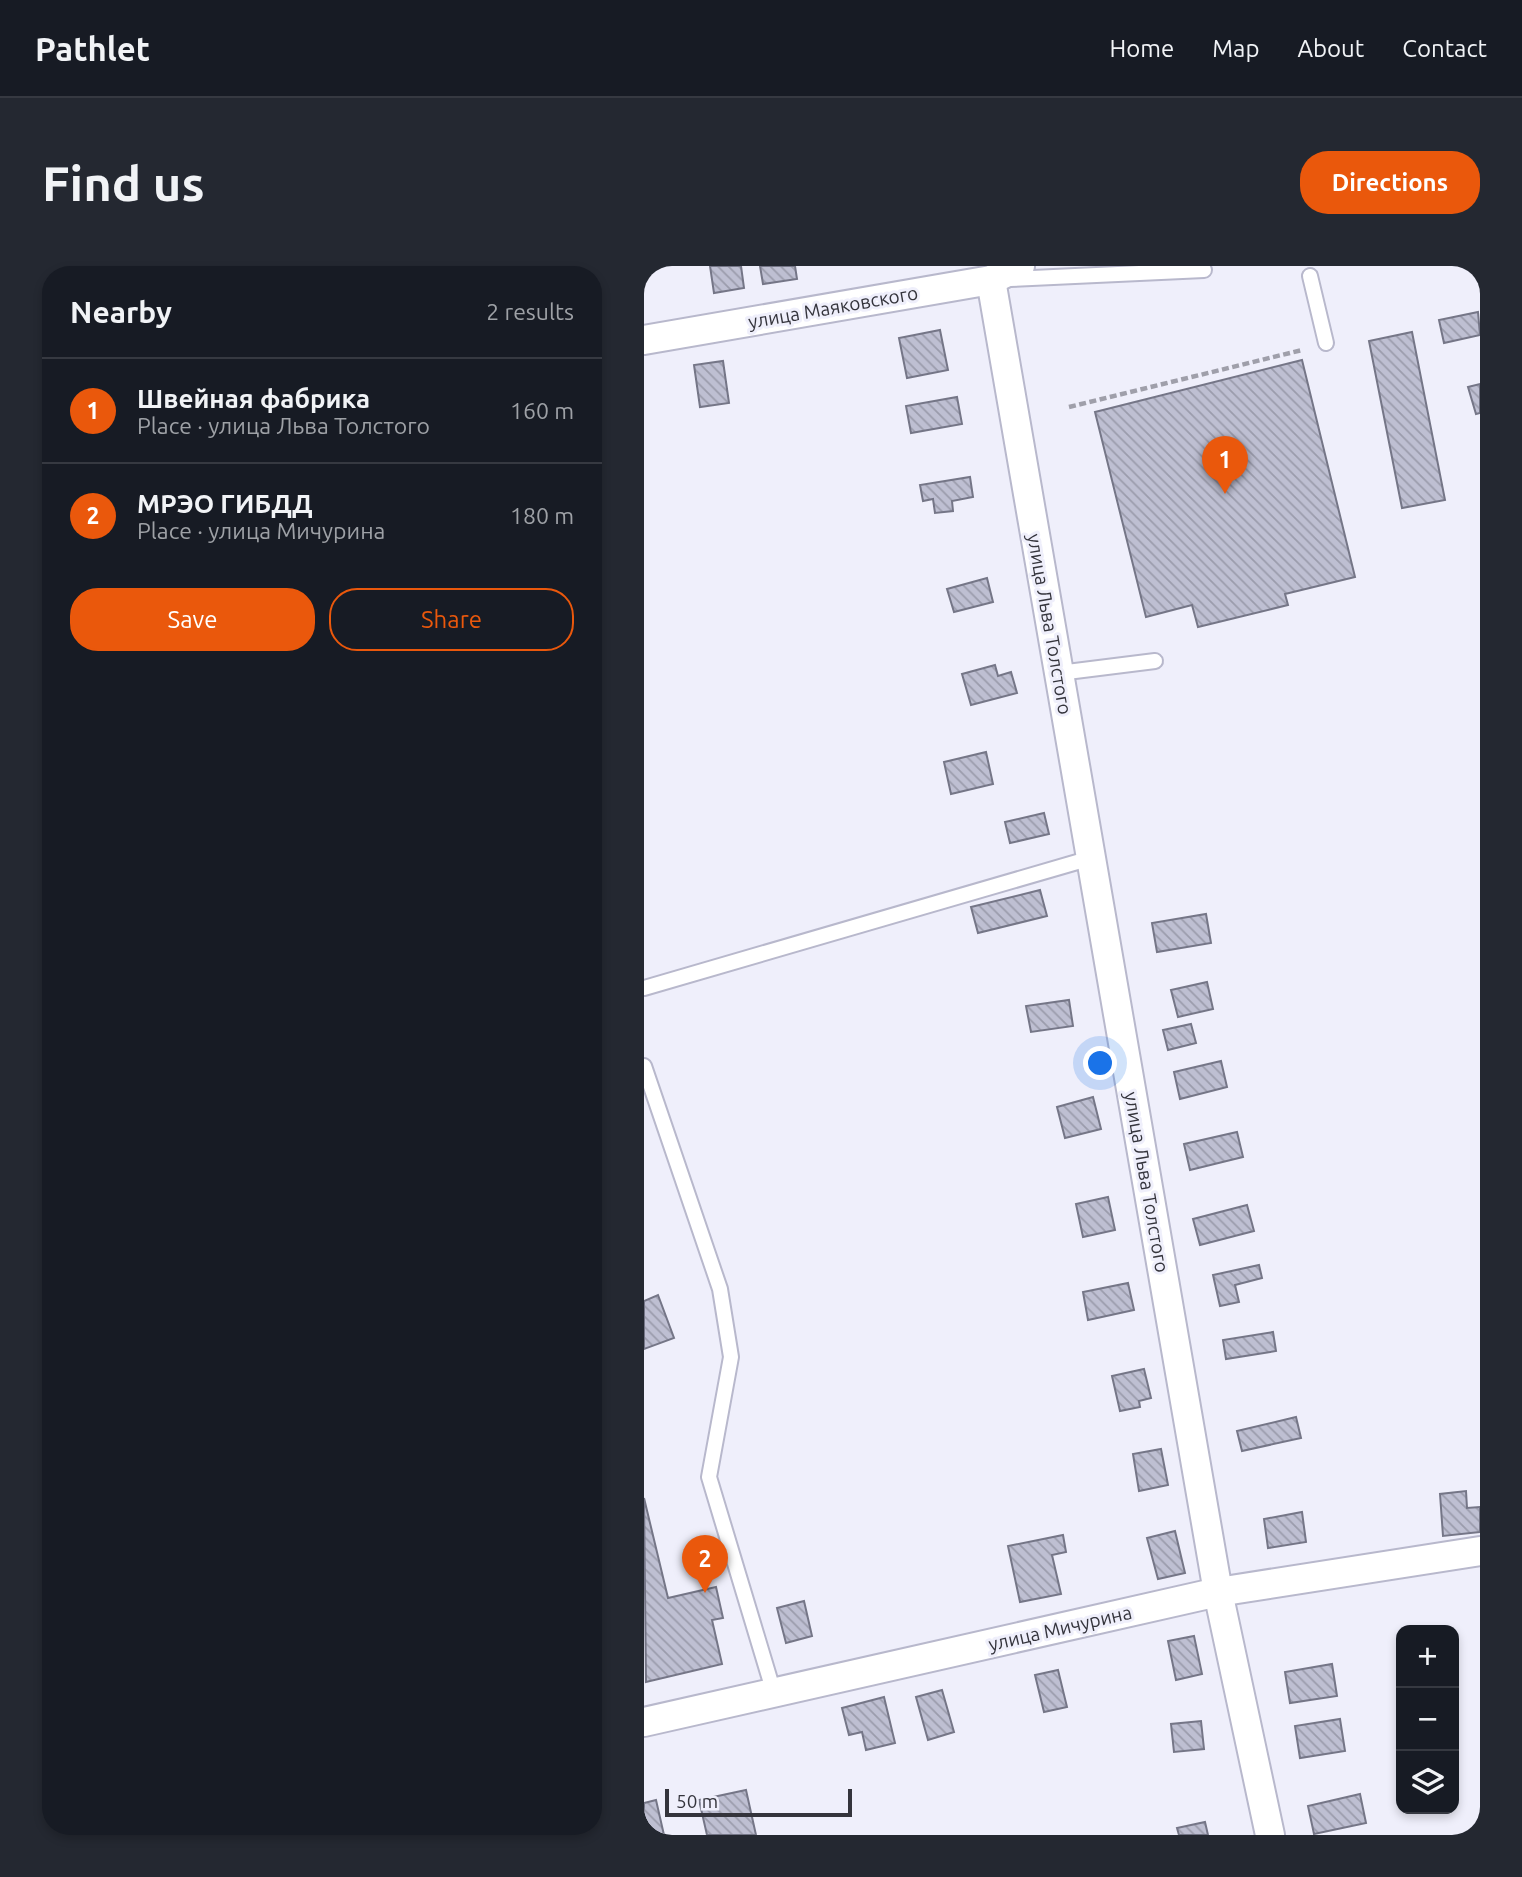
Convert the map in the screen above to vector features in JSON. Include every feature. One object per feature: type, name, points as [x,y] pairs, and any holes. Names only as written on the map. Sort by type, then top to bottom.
[{"type":"street","name":"улица Маяковского","points":[[644,340],[1020,266]]},
{"type":"street","name":"улица Льва Толстого","points":[[989,273],[1218,1592],[1270,1835]]},
{"type":"street","name":"улица Мичурина","points":[[644,1722],[1218,1592],[1480,1551]]},
{"type":"lane","points":[[989,273],[1204,270]]},
{"type":"lane","points":[[1310,276],[1326,343]]},
{"type":"lane","points":[[1059,673],[1155,662]]},
{"type":"lane","points":[[644,988],[1091,858]]},
{"type":"lane","points":[[644,1066],[720,1289],[732,1357],[709,1477],[774,1693]]},
{"type":"path","points":[[1069,407],[1302,350]]},
{"type":"building","points":[[710,266],[741,266],[744,288],[714,293]]},
{"type":"building","points":[[760,266],[795,266],[797,279],[763,284]]},
{"type":"building","points":[[1478,312],[1480,335],[1444,343],[1439,320]]},
{"type":"building","points":[[940,330],[948,370],[907,378],[899,338]]},
{"type":"building","points":[[1412,332],[1445,500],[1402,508],[1369,341]]},
{"type":"building","points":[[1302,360],[1355,577],[1285,594],[1288,605],[1198,627],[1192,605],[1146,617],[1095,412]]},
{"type":"building","points":[[723,361],[729,403],[700,407],[694,365]]},
{"type":"building","points":[[1480,384],[1480,413],[1476,414],[1468,387]]},
{"type":"building","points":[[957,397],[962,424],[911,433],[906,406]]},
{"type":"building","points":[[970,477],[973,497],[952,501],[953,511],[935,513],[933,499],[923,501],[920,485]]},
{"type":"building","points":[[987,578],[993,602],[954,612],[947,589]]},
{"type":"building","points":[[995,665],[998,676],[1011,672],[1017,693],[971,705],[962,674]]},
{"type":"building","points":[[986,752],[993,784],[951,794],[944,762]]},
{"type":"building","points":[[1044,813],[1049,834],[1010,843],[1005,822]]},
{"type":"building","points":[[1040,890],[1047,916],[978,933],[971,907]]},
{"type":"building","points":[[1206,914],[1211,943],[1157,952],[1152,923]]},
{"type":"building","points":[[1207,982],[1213,1009],[1178,1017],[1171,990]]},
{"type":"building","points":[[1069,1000],[1073,1026],[1031,1032],[1026,1006]]},
{"type":"building","points":[[1191,1024],[1196,1043],[1168,1050],[1163,1030]]},
{"type":"building","points":[[1221,1061],[1227,1087],[1180,1099],[1174,1072]]},
{"type":"building","points":[[1093,1097],[1101,1129],[1065,1138],[1057,1107]]},
{"type":"building","points":[[1237,1132],[1243,1157],[1190,1170],[1184,1144]]},
{"type":"building","points":[[1108,1197],[1115,1230],[1083,1237],[1076,1204]]},
{"type":"building","points":[[1247,1205],[1254,1231],[1200,1245],[1193,1219]]},
{"type":"building","points":[[1259,1265],[1262,1278],[1235,1285],[1239,1302],[1220,1306],[1213,1275]]},
{"type":"building","points":[[1128,1283],[1134,1310],[1088,1320],[1083,1292]]},
{"type":"building","points":[[658,1295],[674,1338],[644,1349],[644,1301]]},
{"type":"building","points":[[1273,1332],[1276,1351],[1226,1359],[1223,1340]]},
{"type":"building","points":[[1144,1369],[1151,1398],[1139,1401],[1140,1407],[1120,1411],[1112,1376]]},
{"type":"building","points":[[1296,1417],[1301,1438],[1242,1451],[1237,1431]]},
{"type":"building","points":[[1161,1449],[1168,1485],[1139,1491],[1133,1454]]},
{"type":"building","points":[[1466,1491],[1467,1508],[1480,1507],[1480,1532],[1443,1536],[1440,1494]]},
{"type":"building","points":[[644,1498],[668,1598],[716,1587],[723,1618],[712,1620],[722,1664],[646,1682]]},
{"type":"building","points":[[1302,1512],[1306,1542],[1268,1548],[1264,1519]]},
{"type":"building","points":[[1175,1531],[1185,1573],[1158,1579],[1147,1538]]},
{"type":"building","points":[[1063,1535],[1066,1552],[1052,1555],[1061,1594],[1020,1602],[1008,1546]]},
{"type":"building","points":[[804,1601],[812,1636],[786,1643],[777,1608]]},
{"type":"building","points":[[1194,1636],[1202,1674],[1176,1680],[1168,1641]]},
{"type":"building","points":[[1332,1664],[1337,1696],[1290,1703],[1285,1672]]},
{"type":"building","points":[[1058,1670],[1067,1707],[1044,1712],[1035,1675]]},
{"type":"building","points":[[942,1690],[954,1732],[928,1740],[916,1697]]},
{"type":"building","points":[[884,1697],[895,1743],[866,1750],[862,1732],[849,1735],[842,1708]]},
{"type":"building","points":[[1340,1719],[1345,1751],[1300,1758],[1295,1726]]},
{"type":"building","points":[[1201,1721],[1204,1749],[1174,1752],[1171,1724]]},
{"type":"building","points":[[746,1790],[756,1835],[707,1835],[699,1800]]},
{"type":"building","points":[[1360,1794],[1366,1823],[1314,1834],[1308,1806]]},
{"type":"building","points":[[656,1800],[664,1835],[644,1835],[644,1803]]},
{"type":"building","points":[[1205,1822],[1208,1835],[1179,1835],[1177,1828]]},
{"type":"place","name":"Швейная фабрика","points":[[1225,494]]},
{"type":"place","name":"МРЭО ГИБДД","points":[[705,1593]]}]
